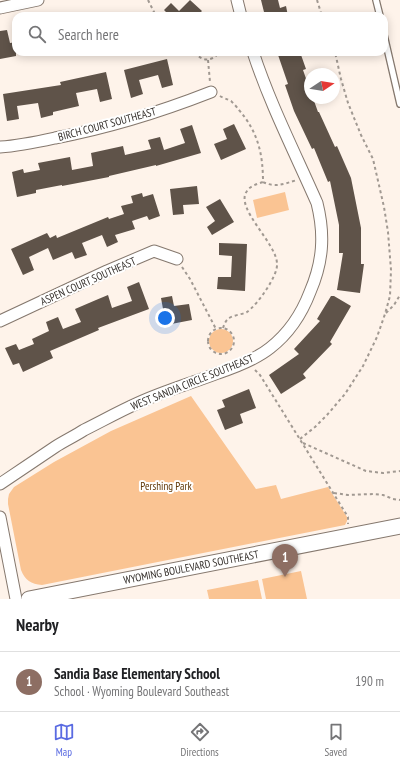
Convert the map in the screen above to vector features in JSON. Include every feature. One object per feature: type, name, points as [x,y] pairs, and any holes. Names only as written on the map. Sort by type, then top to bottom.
[{"type":"main road","name":"WYOMING BOULEVARD SOUTHEAST","points":[[29,599],[400,526]]},
{"type":"street","points":[[0,8],[38,0]]},
{"type":"street","points":[[237,0],[240,12]]},
{"type":"street","name":"WEST SANDIA CIRCLE SOUTHEAST","points":[[0,484],[57,446],[111,416],[165,392],[238,366],[253,359],[282,338],[308,298],[320,263],[322,230],[319,212],[270,98],[254,56]]},
{"type":"street","name":"BIRCH COURT SOUTHEAST","points":[[0,147],[42,141],[103,127],[137,118],[211,92]]},
{"type":"street","name":"ASPEN COURT SOUTHEAST","points":[[0,321],[107,271],[154,251],[177,259]]},
{"type":"street","points":[[0,517],[16,599]]},
{"type":"lane","points":[[376,0],[379,12]]},
{"type":"lane","points":[[388,53],[400,104]]},
{"type":"path","points":[[148,0],[154,12]]},
{"type":"path","points":[[317,0],[321,12]]},
{"type":"path","points":[[198,56],[200,58],[208,60],[216,56]]},
{"type":"path","points":[[300,439],[327,415],[345,394],[363,366],[377,337],[390,296],[391,270],[388,232],[374,159],[361,135],[348,103],[336,56]]},
{"type":"path","points":[[208,60],[211,92],[232,102],[246,118],[254,132],[259,145],[263,182]]},
{"type":"path","points":[[263,182],[271,186],[305,177]]},
{"type":"path","points":[[223,328],[227,320],[248,311],[261,298],[275,274],[278,265],[277,258],[271,246],[248,212],[244,197],[246,191],[263,182]]},
{"type":"path","points":[[177,259],[190,279],[216,329]]},
{"type":"path","points":[[385,314],[400,296]]},
{"type":"path","points":[[223,328],[230,331],[232,334],[234,340],[233,347],[225,354],[217,354],[213,352],[209,346],[208,342],[210,334],[216,329],[223,328]]},
{"type":"path","points":[[254,369],[260,374],[334,493],[348,517],[348,526]]},
{"type":"path","points":[[302,443],[366,471],[382,474],[400,471]]},
{"type":"path","points":[[334,493],[383,495],[400,500]]},
{"type":"green space","points":[[285,192],[289,210],[257,218],[253,200]]},
{"type":"green space","points":[[221,329],[226,330],[232,336],[232,346],[226,352],[221,353],[216,352],[210,346],[209,341],[210,336],[216,330]]},
{"type":"green space","name":"Pershing Park","points":[[191,396],[256,489],[276,485],[281,499],[328,487],[347,517],[345,525],[42,585],[35,584],[27,579],[21,570],[8,504],[9,494],[14,487],[54,462],[111,431]]},
{"type":"green space","points":[[301,571],[307,599],[266,599],[262,579]]},
{"type":"green space","points":[[258,580],[262,599],[209,599],[207,590]]},
{"type":"building","points":[[190,0],[202,11],[166,12],[164,10],[171,3],[179,11]]},
{"type":"building","points":[[261,0],[278,0],[280,8],[286,6],[287,12],[264,12]]},
{"type":"building","points":[[7,30],[10,43],[12,43],[12,56],[16,56],[0,59],[0,31]]},
{"type":"building","points":[[278,56],[301,56],[306,68],[303,70],[304,104],[315,104],[335,147],[337,146],[351,178],[361,228],[361,264],[364,264],[360,293],[337,290],[343,253],[339,253],[339,225],[330,181],[328,182],[314,148],[312,149],[294,111],[285,85],[288,84]]},
{"type":"building","points":[[167,59],[173,85],[162,88],[158,75],[139,80],[143,94],[131,98],[124,70]]},
{"type":"building","points":[[106,72],[112,99],[100,102],[97,89],[76,93],[79,106],[53,112],[53,115],[41,118],[38,103],[17,106],[19,119],[7,121],[3,94],[61,85],[60,82]]},
{"type":"building","points":[[234,124],[246,149],[221,160],[214,144],[227,139],[223,129]]},
{"type":"building","points":[[192,125],[201,153],[156,166],[109,177],[36,190],[36,193],[17,197],[12,172],[23,169],[24,173],[40,170],[38,163],[70,157],[72,170],[93,166],[91,153],[123,146],[125,155],[151,149],[148,140],[160,137],[164,150],[185,143],[180,129]]},
{"type":"building","points":[[197,186],[199,204],[183,205],[184,214],[173,215],[170,189]]},
{"type":"building","points":[[142,193],[143,197],[153,194],[160,216],[149,220],[147,216],[132,221],[135,229],[115,235],[118,242],[107,247],[102,235],[82,243],[87,255],[75,259],[72,252],[53,260],[48,248],[29,257],[34,270],[23,275],[11,249],[47,233],[50,238],[56,235],[57,238],[108,217],[109,219],[124,214],[121,206],[133,203],[131,196]]},
{"type":"building","points":[[220,199],[234,222],[212,235],[207,227],[215,221],[206,207]]},
{"type":"building","points":[[219,243],[247,244],[245,291],[217,289],[218,277],[231,277],[232,256],[219,255]]},
{"type":"building","points":[[139,282],[149,309],[98,328],[99,330],[50,351],[53,358],[23,372],[19,363],[13,365],[5,348],[16,344],[19,350],[34,344],[32,339],[49,331],[46,322],[58,317],[63,329],[81,322],[75,309],[108,295],[112,308],[132,301],[127,287]]},
{"type":"building","points":[[172,296],[174,306],[189,304],[192,320],[166,325],[161,298]]},
{"type":"building","points":[[331,296],[334,296],[351,306],[330,342],[332,344],[303,374],[306,378],[281,394],[269,375],[299,354],[294,349],[320,321],[317,319]]},
{"type":"building","points":[[249,389],[256,408],[240,414],[243,423],[225,430],[217,410],[225,407],[222,400]]},
{"type":"place","name":"Sandia Base Elementary School","points":[[285,577]]}]
